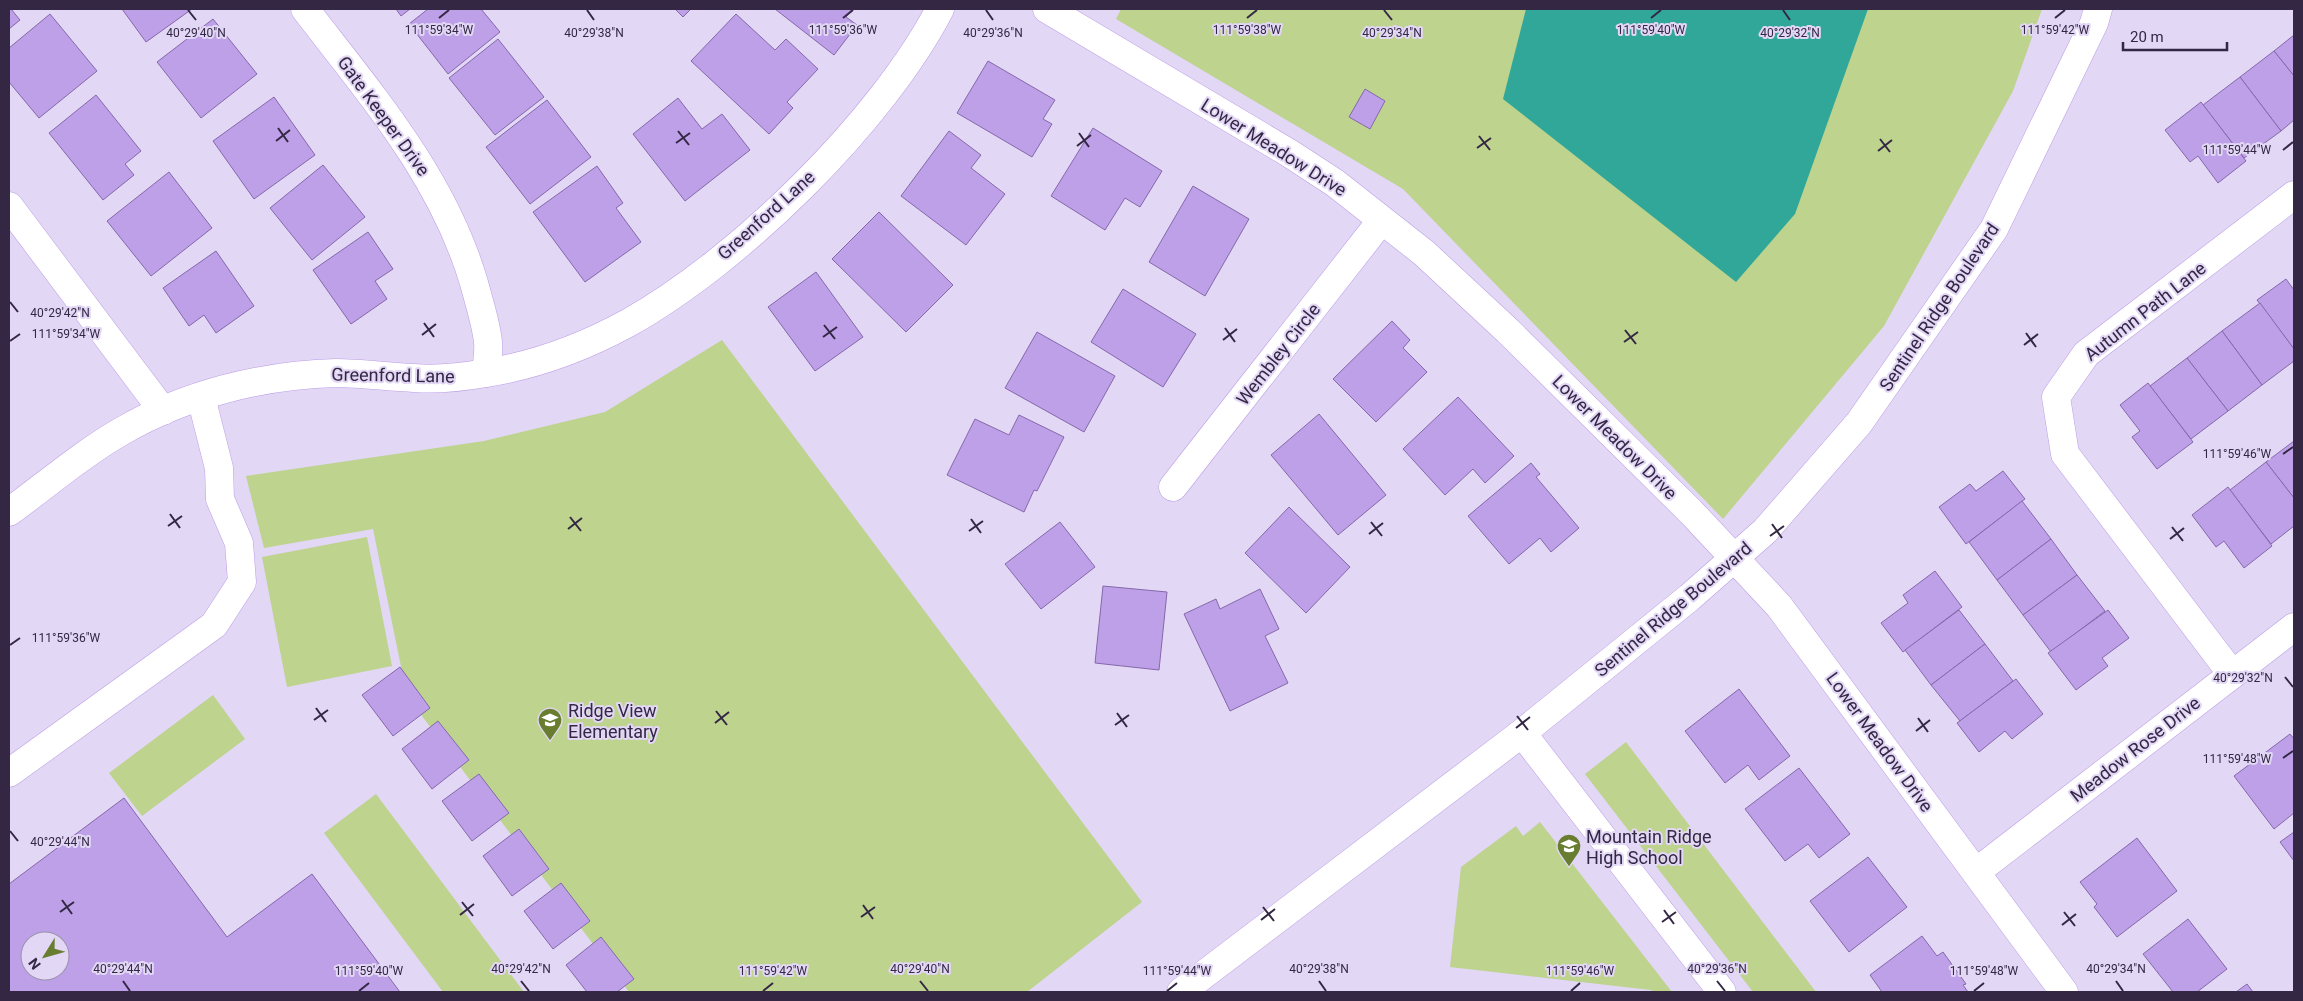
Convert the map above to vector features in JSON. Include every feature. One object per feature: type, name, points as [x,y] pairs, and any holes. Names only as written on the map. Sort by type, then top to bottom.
[{"type":"street","name":"Gate Keeper Drive","points":[[305,9],[407,143],[432,183],[453,225],[470,269],[489,343],[486,373]]},
{"type":"street","name":"Greenford Lane","points":[[9,512],[122,431],[164,411],[201,397],[258,381],[297,375],[376,374],[415,378],[486,373],[559,354],[594,340],[662,302],[706,270],[776,210],[830,156],[869,111],[904,65],[940,9]]},
{"type":"street","name":"Lower Meadow Drive","points":[[1047,9],[1336,183],[1424,253],[1508,331],[1691,512],[1733,559],[1780,606],[2064,992]]},
{"type":"street","name":"Sentinel Ridge Boulevard","points":[[1181,992],[1522,733],[1765,531],[1859,423],[1994,229],[2089,32],[2098,9]]},
{"type":"street","name":"Autumn Path Lane","points":[[2232,674],[2065,454],[2056,397],[2086,354],[2294,195]]},
{"type":"street","points":[[9,206],[164,411]]},
{"type":"street","name":"Wembley Circle","points":[[1173,487],[1381,220]]},
{"type":"street","points":[[9,773],[214,625],[242,582],[240,543],[220,499],[219,468],[201,397]]},
{"type":"street","name":"Meadow Rose Drive","points":[[1976,872],[2294,628]]},
{"type":"street","points":[[1522,733],[1722,992]]},
{"type":"shaded area","points":[[1121,9],[2042,9],[2013,91],[1884,326],[1723,519],[1403,189],[1116,19]]},
{"type":"shaded area","points":[[1526,9],[1868,9],[1795,214],[1736,282],[1503,99]]},
{"type":"shaded area","points":[[722,340],[1142,902],[1027,992],[629,992],[407,696],[373,529],[264,548],[246,476],[484,441],[605,412]]},
{"type":"shaded area","points":[[367,537],[392,666],[287,687],[262,557]]},
{"type":"shaded area","points":[[213,695],[245,739],[142,816],[109,773]]},
{"type":"shaded area","points":[[1626,742],[1816,992],[1753,992],[1585,774]]},
{"type":"shaded area","points":[[376,794],[524,992],[443,992],[324,833]]},
{"type":"shaded area","points":[[1540,822],[1672,992],[1653,992],[1651,990],[1450,967],[1461,867],[1516,826],[1523,836]]},
{"type":"building","points":[[9,9],[20,20],[9,29]]},
{"type":"building","points":[[122,9],[192,9],[146,42]]},
{"type":"building","points":[[396,9],[410,9],[401,16]]},
{"type":"building","points":[[428,9],[481,9],[500,32],[448,74],[409,24]]},
{"type":"building","points":[[675,9],[691,9],[683,17]]},
{"type":"building","points":[[775,9],[852,9],[846,17],[857,25],[834,55]]},
{"type":"building","points":[[50,14],[97,71],[39,118],[9,82],[9,48]]},
{"type":"building","points":[[736,14],[775,50],[786,39],[818,69],[787,102],[793,108],[769,134],[691,61]]},
{"type":"building","points":[[213,19],[257,74],[201,118],[157,62]]},
{"type":"building","points":[[2294,35],[2294,76],[2274,51]]},
{"type":"building","points":[[498,39],[544,97],[495,135],[449,78]]},
{"type":"building","points":[[2274,51],[2294,76],[2294,120],[2281,131],[2240,77]]},
{"type":"building","points":[[988,61],[1055,100],[1043,119],[1052,124],[1032,157],[957,113]]},
{"type":"building","points":[[2240,77],[2281,131],[2244,158],[2203,105]]},
{"type":"building","points":[[1365,89],[1385,101],[1370,129],[1349,117]]},
{"type":"building","points":[[96,95],[141,151],[125,164],[134,175],[103,200],[49,133]]},
{"type":"building","points":[[274,97],[315,155],[254,199],[213,141]]},
{"type":"building","points":[[678,98],[702,129],[722,114],[750,150],[685,201],[633,134]]},
{"type":"building","points":[[547,100],[591,157],[530,204],[486,147]]},
{"type":"building","points":[[2201,102],[2246,161],[2218,183],[2198,156],[2190,162],[2165,130]]},
{"type":"building","points":[[1093,128],[1162,171],[1140,207],[1125,198],[1105,230],[1051,196]]},
{"type":"building","points":[[949,131],[981,155],[971,168],[1005,194],[966,245],[901,196]]},
{"type":"building","points":[[323,165],[365,217],[312,260],[270,208]]},
{"type":"building","points":[[597,166],[623,203],[616,208],[641,242],[585,282],[533,212]]},
{"type":"building","points":[[169,172],[212,228],[151,276],[107,221]]},
{"type":"building","points":[[1193,186],[1249,219],[1205,296],[1149,262]]},
{"type":"building","points":[[879,212],[953,285],[906,332],[832,259]]},
{"type":"building","points":[[368,232],[393,269],[375,281],[387,299],[351,324],[313,270]]},
{"type":"building","points":[[216,251],[254,306],[216,333],[204,315],[189,326],[163,288]]},
{"type":"building","points":[[816,272],[863,337],[815,371],[768,307]]},
{"type":"building","points":[[2286,279],[2294,290],[2294,349],[2257,300]]},
{"type":"building","points":[[1123,289],[1196,334],[1163,387],[1091,342]]},
{"type":"building","points":[[2260,303],[2294,349],[2294,361],[2262,385],[2222,331]]},
{"type":"building","points":[[1392,321],[1410,340],[1403,348],[1427,372],[1376,422],[1333,379]]},
{"type":"building","points":[[2222,331],[2262,385],[2228,411],[2187,358]]},
{"type":"building","points":[[1037,332],[1115,376],[1084,432],[1005,388]]},
{"type":"building","points":[[2187,358],[2228,411],[2191,439],[2150,386]]},
{"type":"building","points":[[2148,383],[2193,442],[2157,469],[2132,437],[2140,431],[2120,405]]},
{"type":"building","points":[[1458,397],[1514,456],[1485,483],[1473,469],[1445,495],[1403,449]]},
{"type":"building","points":[[1319,414],[1386,495],[1338,535],[1271,455]]},
{"type":"building","points":[[1019,415],[1064,437],[1037,491],[1034,490],[1024,512],[947,475],[975,419],[1009,435]]},
{"type":"building","points":[[2294,441],[2294,498],[2266,462]]},
{"type":"building","points":[[2266,462],[2294,498],[2294,526],[2271,544],[2230,490]]},
{"type":"building","points":[[1531,463],[1540,474],[1536,477],[1579,528],[1551,552],[1540,538],[1509,564],[1468,516]]},
{"type":"building","points":[[2003,471],[2025,499],[1966,544],[1939,507],[1970,484],[1976,491]]},
{"type":"building","points":[[2228,487],[2272,546],[2244,568],[2224,541],[2216,547],[2192,515]]},
{"type":"building","points":[[2022,501],[2051,539],[1997,580],[1969,542]]},
{"type":"building","points":[[1289,507],[1350,567],[1306,613],[1245,553]]},
{"type":"building","points":[[1060,522],[1095,567],[1041,609],[1005,564]]},
{"type":"building","points":[[2051,539],[2077,575],[2023,615],[1997,580]]},
{"type":"building","points":[[1935,571],[1962,607],[1903,652],[1881,623],[1908,603],[1903,595]]},
{"type":"building","points":[[2077,575],[2105,611],[2051,652],[2023,615]]},
{"type":"building","points":[[1103,586],[1167,592],[1159,670],[1095,663]]},
{"type":"building","points":[[1260,589],[1279,629],[1265,636],[1288,683],[1230,711],[1184,614],[1216,599],[1220,609]]},
{"type":"building","points":[[1959,610],[1985,644],[1931,685],[1905,650]]},
{"type":"building","points":[[2108,610],[2129,638],[2102,658],[2108,666],[2076,690],[2048,653]]},
{"type":"building","points":[[1985,644],[2013,681],[1960,721],[1931,685]]},
{"type":"building","points":[[400,667],[430,708],[393,736],[362,695]]},
{"type":"building","points":[[2016,679],[2043,714],[2012,739],[2005,731],[1979,752],[1957,723]]},
{"type":"building","points":[[1739,689],[1790,756],[1759,780],[1748,765],[1725,783],[1685,731]]},
{"type":"building","points":[[438,721],[469,760],[432,789],[402,749]]},
{"type":"building","points":[[2290,734],[2294,739],[2294,813],[2274,829],[2234,776]]},
{"type":"building","points":[[1799,768],[1850,834],[1819,858],[1808,844],[1785,861],[1745,809]]},
{"type":"building","points":[[479,774],[509,813],[472,841],[442,801]]},
{"type":"building","points":[[124,798],[227,937],[312,874],[400,992],[9,992],[9,884]]},
{"type":"building","points":[[519,829],[549,869],[512,896],[483,856]]},
{"type":"building","points":[[2294,832],[2294,861],[2280,842]]},
{"type":"building","points":[[2137,838],[2177,891],[2117,937],[2094,907],[2097,904],[2080,882]]},
{"type":"building","points":[[1868,857],[1907,907],[1849,952],[1810,901]]},
{"type":"building","points":[[561,883],[590,921],[553,949],[524,911]]},
{"type":"building","points":[[2188,919],[2227,969],[2197,992],[2173,992],[2143,954]]},
{"type":"building","points":[[1922,936],[1937,956],[1943,952],[1966,984],[1963,985],[1968,992],[1882,992],[1870,975]]},
{"type":"building","points":[[601,937],[634,979],[617,992],[587,992],[566,965]]},
{"type":"building","points":[[2247,984],[2253,992],[2236,992]]},
{"type":"place","name":"Ridge View Elementary","points":[[550,741]]},
{"type":"place","name":"Mountain Ridge High School","points":[[1569,867]]}]
